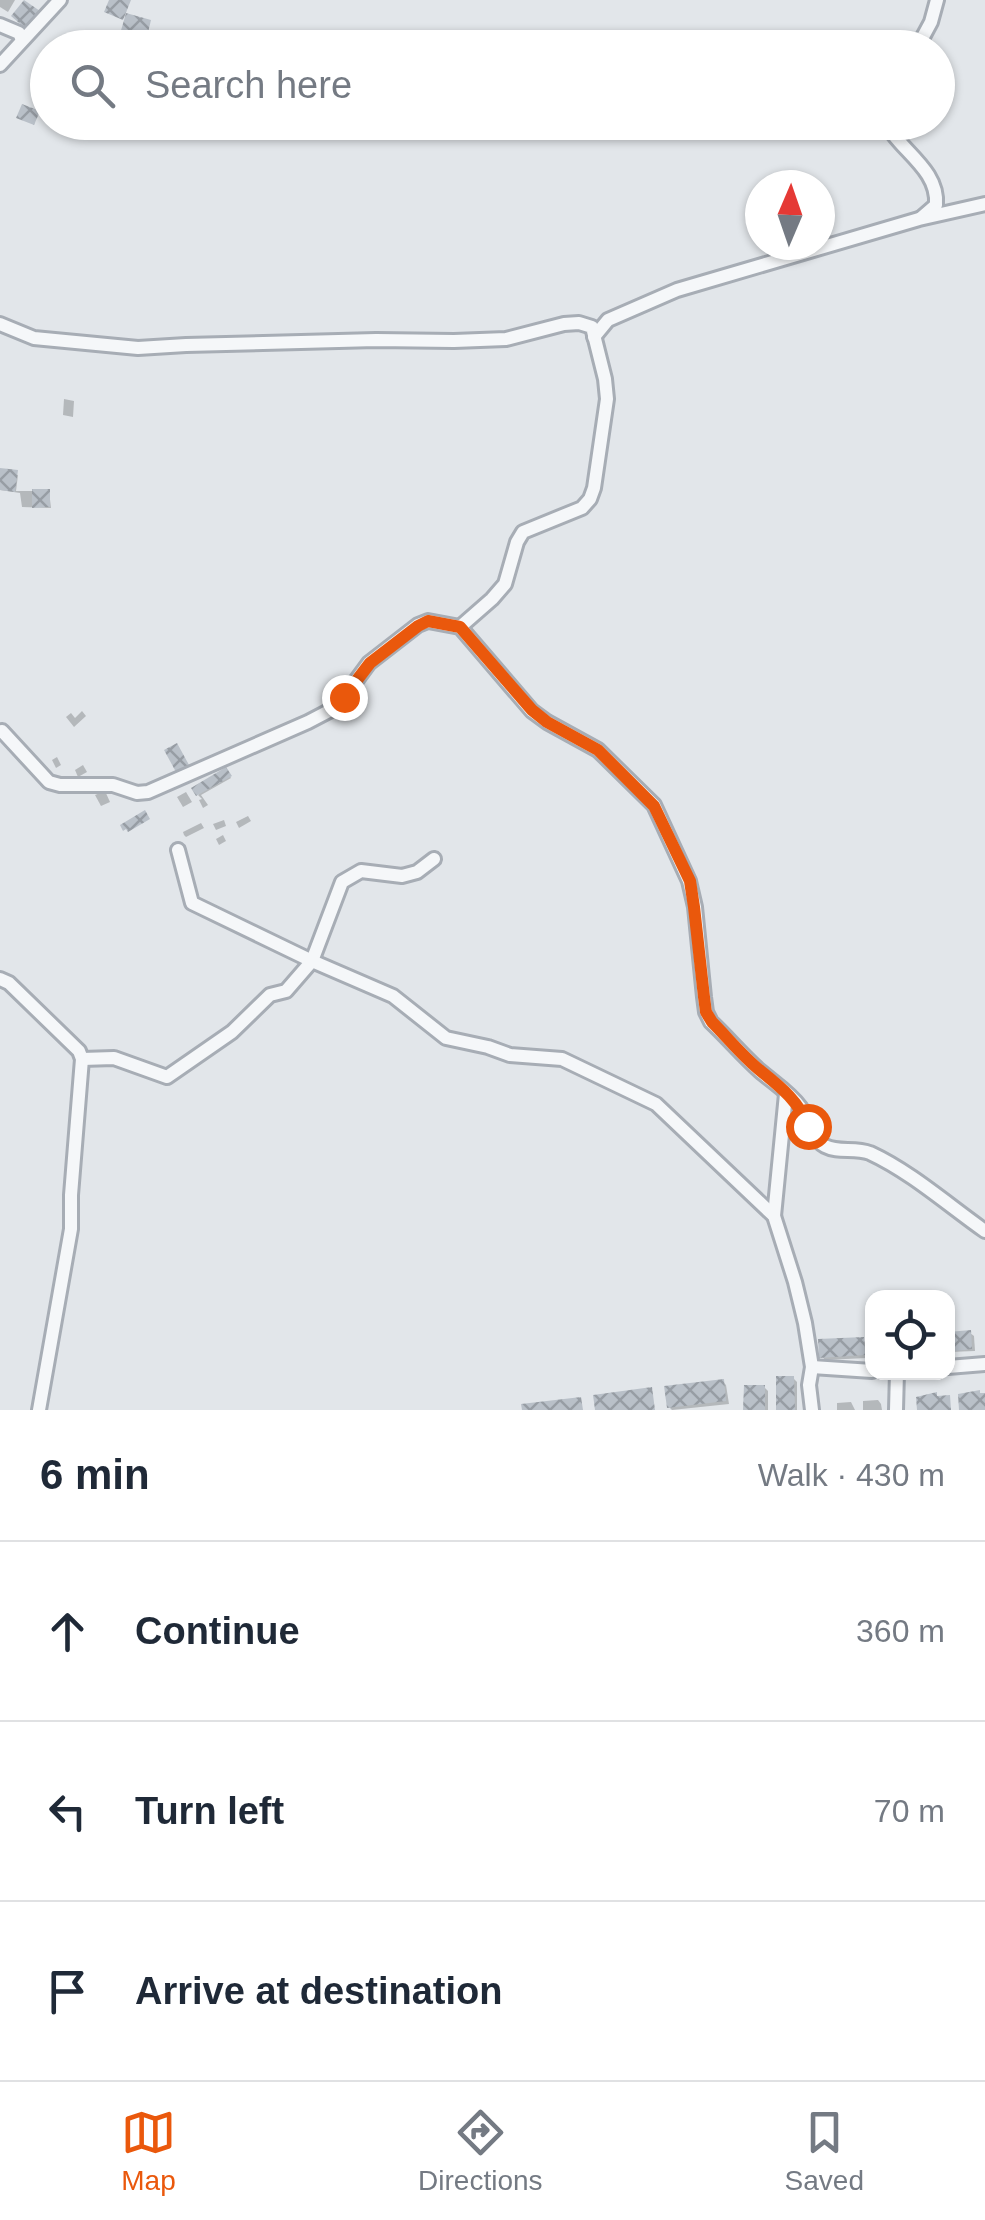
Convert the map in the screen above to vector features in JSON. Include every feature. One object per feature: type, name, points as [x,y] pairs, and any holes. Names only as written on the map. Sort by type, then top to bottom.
[{"type":"street","points":[[32,30],[60,0]]},
{"type":"street","points":[[927,30],[936,0]]},
{"type":"street","points":[[0,24],[19,33],[22,40]]},
{"type":"street","points":[[0,65],[30,32]]},
{"type":"street","points":[[897,140],[920,162],[937,196],[936,205],[919,219]]},
{"type":"street","points":[[594,337],[608,320],[677,290],[919,219],[985,204]]},
{"type":"street","points":[[0,324],[34,338],[138,348],[506,339],[564,324],[592,327],[607,399],[590,500],[582,508],[523,532],[516,542],[505,584],[460,627]]},
{"type":"street","points":[[2,731],[48,782],[113,785],[137,794],[148,792],[328,711],[370,663],[418,626],[428,621],[460,627],[532,710],[598,750],[654,806],[690,881],[706,1012],[712,1022],[801,1108],[819,1142],[828,1148],[872,1154],[985,1231]]},
{"type":"street","points":[[178,850],[192,902],[393,996],[446,1038],[488,1046],[510,1055],[562,1059],[656,1104],[774,1216]]},
{"type":"street","points":[[82,1058],[114,1058],[167,1077],[232,1032],[270,996],[286,990],[312,961],[342,882],[361,871],[402,876],[417,872],[434,859]]},
{"type":"street","points":[[0,979],[82,1058],[70,1195],[72,1229],[39,1410]]},
{"type":"street","points":[[786,1094],[774,1216],[805,1323],[812,1368],[812,1410]]},
{"type":"street","points":[[955,1367],[985,1364]]},
{"type":"street","points":[[812,1368],[865,1370]]},
{"type":"street","points":[[896,1380],[896,1410]]},
{"type":"building","points":[[24,0],[40,11],[25,28],[11,16]]},
{"type":"building","points":[[109,0],[131,0],[123,20],[104,12]]},
{"type":"building","points":[[126,13],[151,20],[149,30],[121,30]]},
{"type":"building","points":[[22,104],[30,107],[30,123],[16,118]]},
{"type":"building","points":[[0,468],[18,470],[15,492],[0,490]]},
{"type":"building","points":[[32,489],[50,489],[50,507],[32,508]]},
{"type":"building","points":[[177,743],[189,765],[176,772],[164,750]]},
{"type":"building","points":[[226,767],[232,776],[196,796],[191,788]]},
{"type":"building","points":[[145,810],[150,819],[123,831],[120,825]]},
{"type":"building","points":[[971,1330],[972,1349],[955,1351],[955,1331]]},
{"type":"building","points":[[864,1337],[865,1355],[819,1358],[818,1339]]},
{"type":"building","points":[[776,1376],[794,1376],[795,1410],[776,1410]]},
{"type":"building","points":[[724,1379],[726,1401],[667,1408],[664,1386]]},
{"type":"building","points":[[744,1385],[765,1385],[765,1410],[743,1410]]},
{"type":"building","points":[[652,1387],[655,1410],[595,1410],[593,1395]]},
{"type":"building","points":[[980,1390],[985,1393],[985,1410],[959,1410],[958,1394]]},
{"type":"building","points":[[937,1392],[937,1396],[950,1395],[951,1410],[917,1410],[916,1397]]},
{"type":"building","points":[[581,1397],[583,1410],[522,1410],[521,1404]]},
{"type":"route","points":[[344,697],[370,663],[418,626],[428,621],[439,622],[460,627],[532,710],[598,750],[654,806],[690,881],[706,1012],[761,1072],[779,1084],[801,1108],[808,1126]]}]
